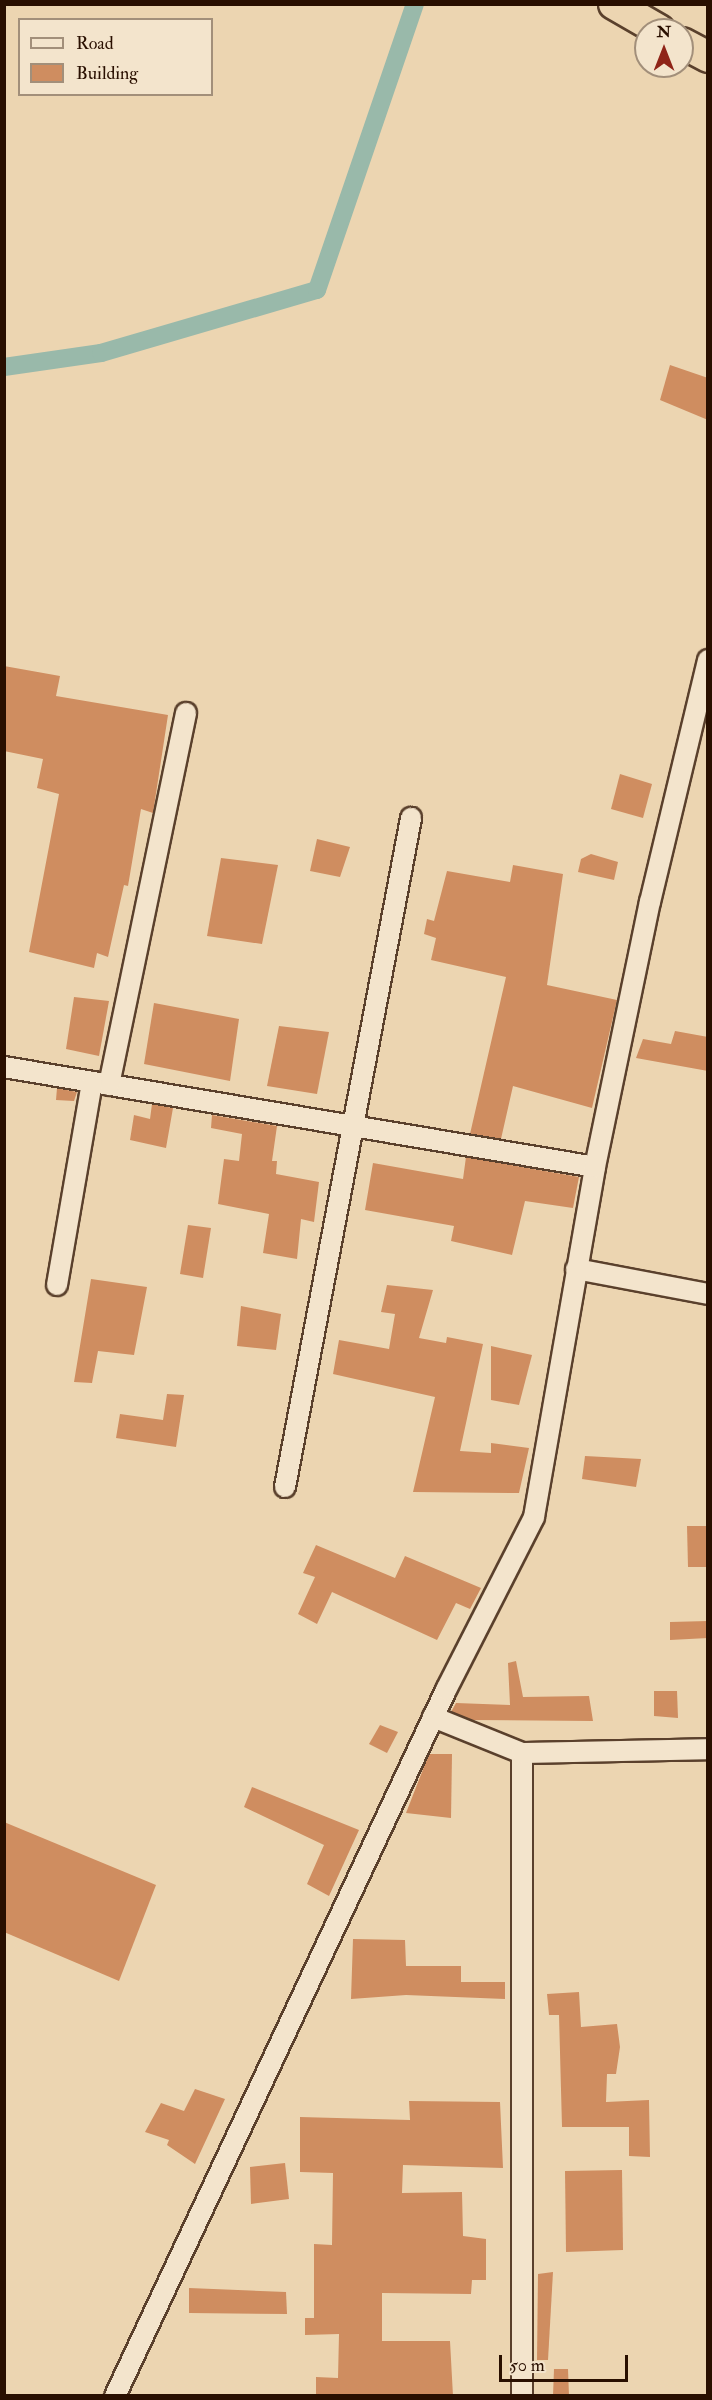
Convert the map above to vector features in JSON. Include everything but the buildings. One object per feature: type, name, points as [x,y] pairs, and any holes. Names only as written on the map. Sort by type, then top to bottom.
[{"type":"highway","points":[[614,4],[638,18]]},
{"type":"highway","points":[[694,49],[708,57]]},
{"type":"street","points":[[115,2396],[433,1718],[534,1517],[595,1167],[650,902],[708,660]]},
{"type":"street","points":[[57,1285],[100,1084],[186,713]]},
{"type":"street","points":[[285,1487],[351,1126],[411,818]]},
{"type":"street","points":[[4,1068],[595,1167]]},
{"type":"street","points":[[576,1269],[708,1294]]},
{"type":"street","points":[[433,1718],[522,1753],[708,1749]]},
{"type":"street","points":[[522,1753],[522,2396]]},
{"type":"waterway","points":[[4,367],[101,353],[317,290],[415,4]]}]
